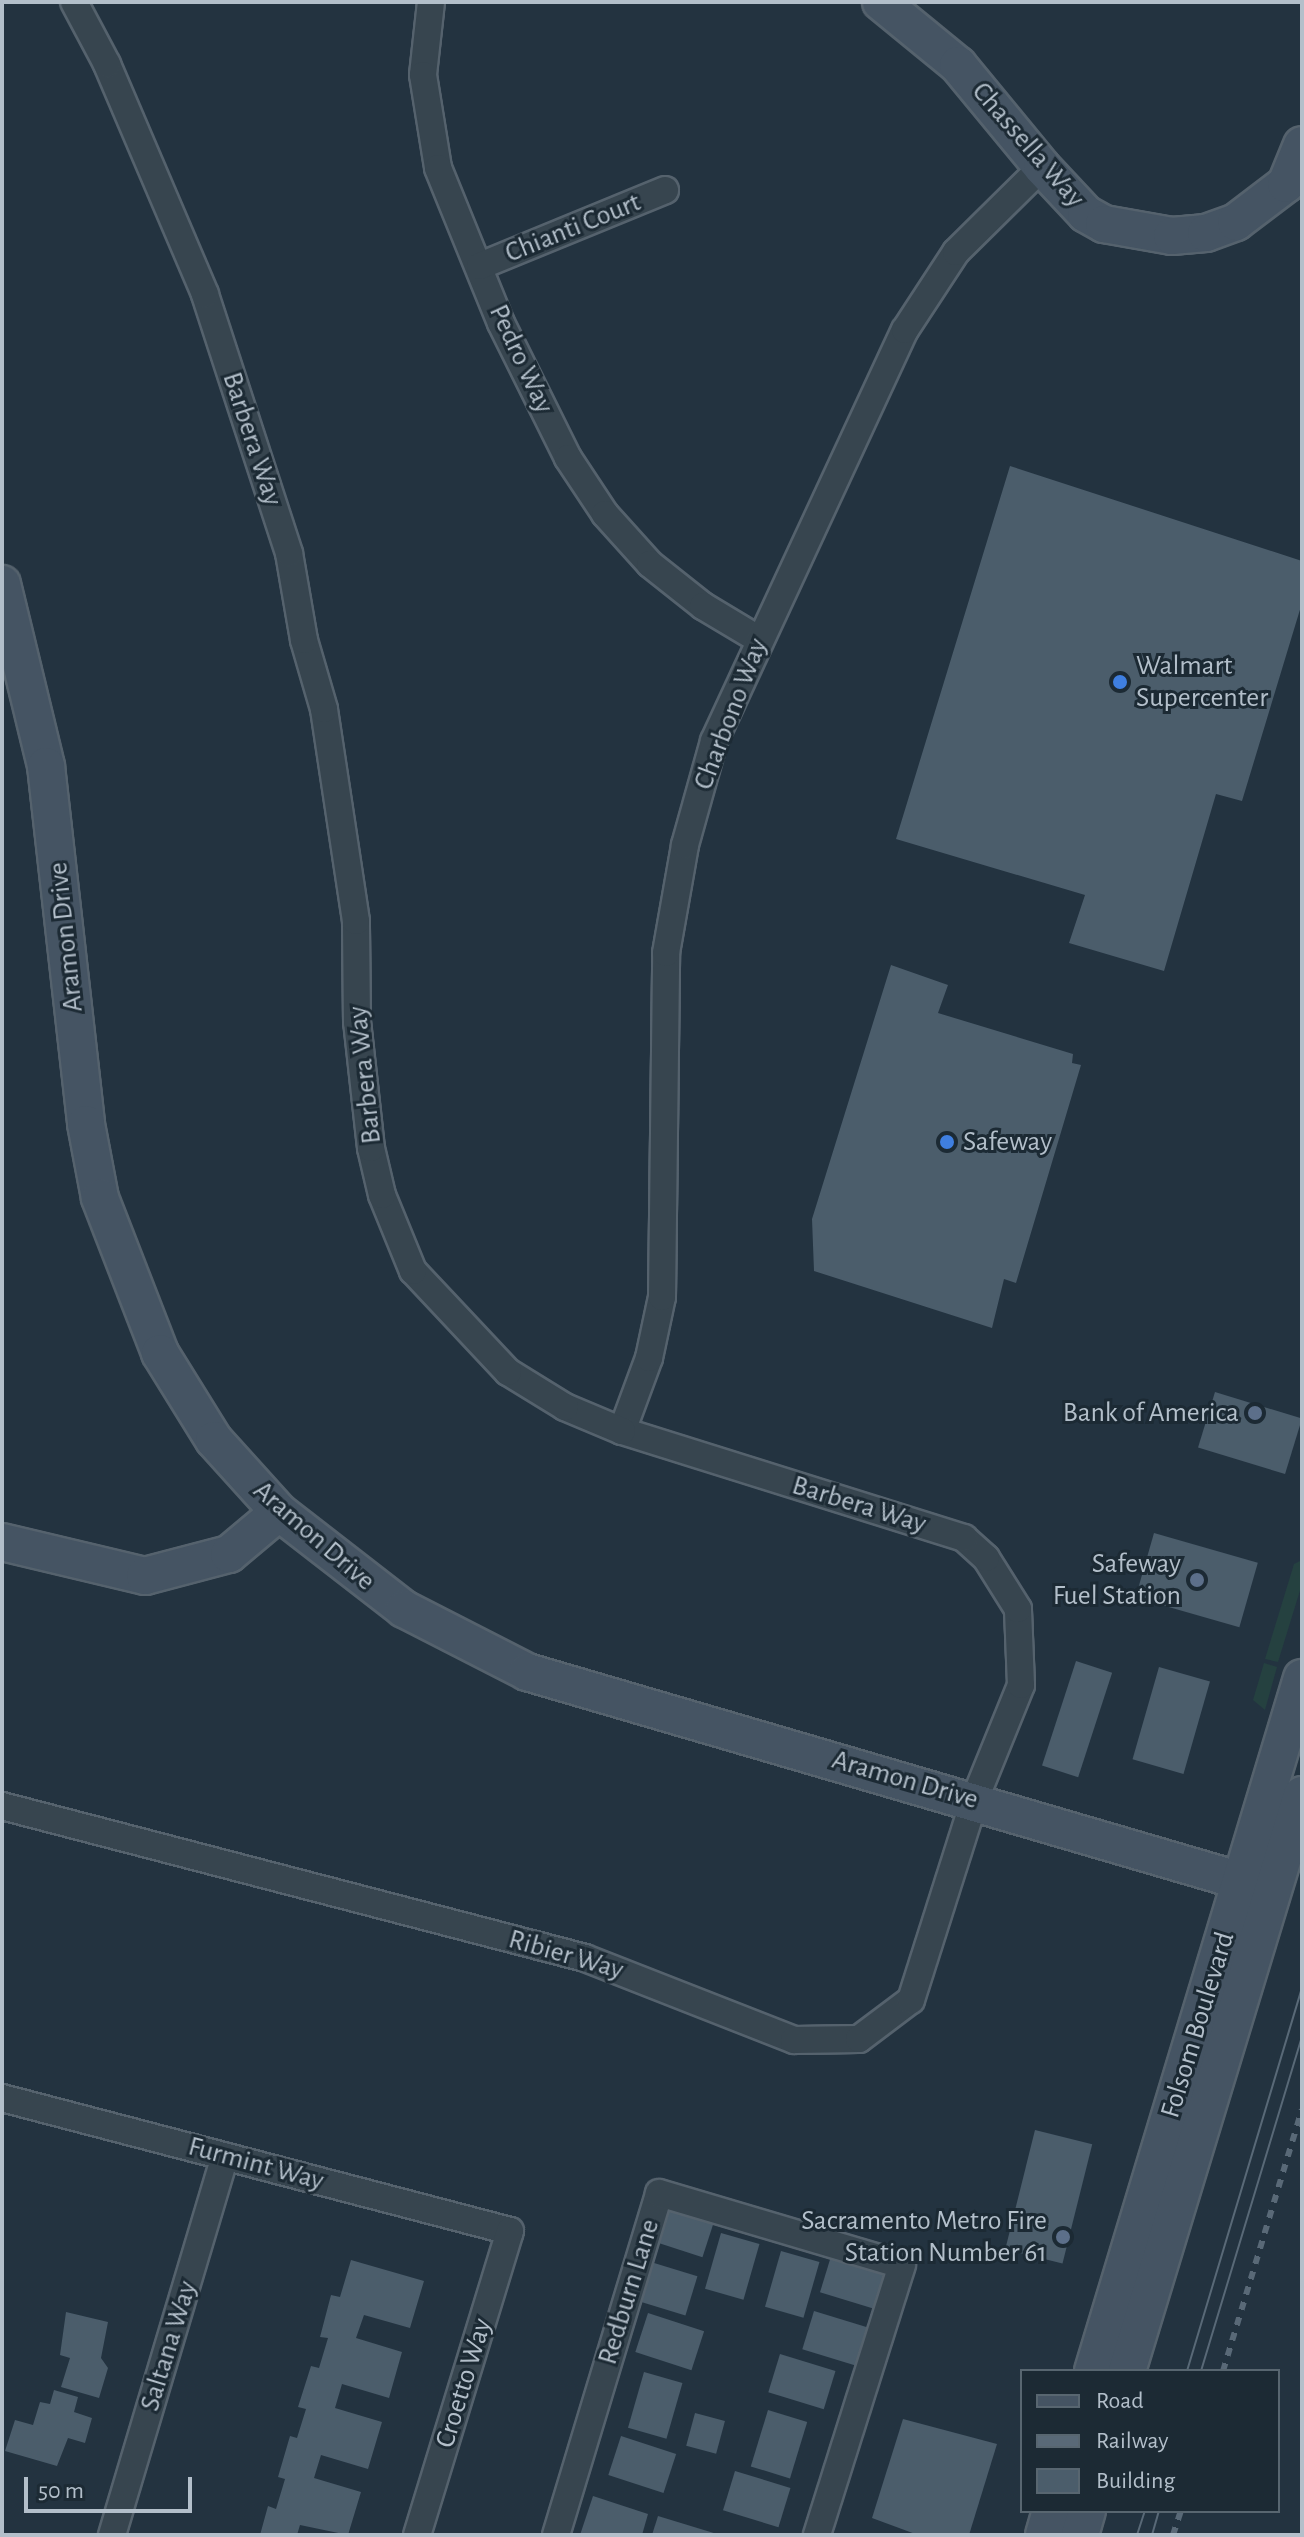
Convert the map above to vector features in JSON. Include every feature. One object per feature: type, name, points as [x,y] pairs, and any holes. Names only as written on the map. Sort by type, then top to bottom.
[{"type":"street","name":"Barbera Way","points":[[74,2],[113,79],[200,280],[289,553],[304,640],[324,709],[354,906],[357,1022],[371,1148],[382,1195],[413,1271],[508,1372],[565,1407],[622,1431],[964,1538],[986,1558],[1018,1609],[1021,1685],[974,1801]]},
{"type":"street","name":"Pedro Way","points":[[431,2],[423,38],[429,130],[455,220],[480,266],[501,323],[568,458],[605,514],[685,594],[758,639]]},
{"type":"street","name":"Chassella Way","points":[[881,2],[958,65],[1042,167],[1086,214],[1104,224],[1172,236],[1206,233],[1236,222],[1286,184],[1302,145]]},
{"type":"street","name":"Charbono Way","points":[[622,1431],[649,1358],[662,1297],[663,1037],[673,901],[714,741],[758,639],[929,287],[985,220],[1042,167]]},
{"type":"street","name":"Chianti Court","points":[[480,266],[665,190]]},
{"type":"street","name":"Aramon Drive","points":[[2,584],[46,766],[86,1124],[100,1198],[160,1353],[214,1440],[279,1512],[404,1609],[527,1672],[1256,1886]]},
{"type":"street","points":[[2,1542],[156,1575],[229,1554],[279,1512]]},
{"type":"street","name":"Folsom Boulevard","points":[[1128,2369],[1256,1886],[1302,1678]]},
{"type":"street","name":"Folsom Boulevard","points":[[1094,2369],[1256,1886],[1302,1795]]},
{"type":"street","name":"Ribier Way","points":[[2,1806],[585,1958],[759,2029],[807,2040],[859,2039],[911,2000],[974,1801]]},
{"type":"street","name":"Furmint Way","points":[[2,2098],[510,2231]]},
{"type":"street","name":"Saltana Way","points":[[112,2535],[225,2156]]},
{"type":"street","name":"Redburn Lane","points":[[556,2535],[659,2193],[902,2265],[817,2535]]},
{"type":"street","name":"Croetto Way","points":[[417,2535],[510,2231]]},
{"type":"street","points":[[1044,2535],[1050,2513]]},
{"type":"street","points":[[1080,2535],[1086,2513]]},
{"type":"green space","points":[[1302,1560],[1302,1584],[1278,1662],[1265,1659],[1294,1564]]},
{"type":"green space","points":[[1264,1663],[1277,1667],[1265,1710],[1253,1700]]},
{"type":"building","points":[[1010,466],[1302,561],[1302,603],[1242,801],[1216,794],[1164,971],[1069,943],[1085,895],[896,839]]},
{"type":"building","name":"Safeway","points":[[891,965],[948,985],[938,1013],[1073,1054],[1072,1063],[1081,1065],[1016,1283],[1004,1279],[992,1328],[814,1271],[812,1219]]},
{"type":"building","points":[[1215,1392],[1302,1419],[1285,1474],[1198,1447]]},
{"type":"building","name":"Safeway Fuel Station","points":[[1154,1533],[1258,1563],[1239,1627],[1136,1597]]},
{"type":"building","points":[[1076,1661],[1112,1673],[1078,1777],[1042,1766]]},
{"type":"building","points":[[1159,1667],[1210,1682],[1183,1774],[1133,1759]]},
{"type":"building","points":[[1035,2130],[1092,2144],[1062,2264],[1005,2249]]},
{"type":"building","points":[[659,2200],[715,2218],[702,2257],[646,2239]]},
{"type":"building","points":[[721,2233],[759,2244],[743,2300],[705,2289]]},
{"type":"building","points":[[781,2251],[819,2262],[803,2318],[765,2307]]},
{"type":"building","points":[[832,2253],[888,2270],[876,2309],[820,2292]]},
{"type":"building","points":[[641,2259],[697,2276],[685,2315],[629,2298]]},
{"type":"building","points":[[351,2260],[424,2281],[410,2328],[364,2315],[356,2338],[402,2352],[389,2398],[342,2384],[335,2408],[382,2422],[368,2469],[321,2455],[314,2478],[361,2492],[348,2535],[300,2525],[297,2535],[260,2535],[268,2506],[276,2509],[285,2479],[278,2477],[290,2436],[297,2438],[306,2409],[298,2407],[311,2366],[319,2368],[328,2338],[320,2337],[331,2295],[340,2297]]},
{"type":"building","points":[[814,2311],[870,2328],[859,2367],[802,2349]]},
{"type":"building","points":[[66,2312],[108,2322],[101,2358],[108,2368],[99,2398],[61,2387],[70,2358],[60,2355]]},
{"type":"building","points":[[648,2313],[704,2331],[691,2370],[635,2352]]},
{"type":"building","points":[[780,2354],[835,2371],[824,2409],[768,2392]]},
{"type":"building","points":[[644,2372],[682,2383],[666,2439],[628,2428]]},
{"type":"building","points":[[54,2390],[78,2397],[74,2412],[92,2418],[85,2443],[68,2438],[57,2466],[5,2451],[15,2420],[33,2425],[40,2402],[50,2404]]},
{"type":"building","points":[[768,2410],[807,2422],[790,2478],[751,2466]]},
{"type":"building","points":[[695,2413],[725,2421],[716,2454],[686,2446]]},
{"type":"building","points":[[903,2419],[997,2444],[969,2535],[918,2535],[872,2518]]},
{"type":"building","points":[[621,2436],[676,2454],[663,2493],[608,2475]]},
{"type":"building","points":[[735,2471],[790,2488],[778,2527],[723,2510]]},
{"type":"building","points":[[593,2496],[648,2514],[642,2535],[580,2535]]},
{"type":"building","points":[[658,2516],[717,2534],[652,2535]]},
{"type":"tram line","points":[[1188,2369],[1302,1988]]},
{"type":"tram line","points":[[1202,2369],[1302,2036]]},
{"type":"tram line","points":[[1137,2535],[1144,2513]]},
{"type":"tram line","points":[[1152,2535],[1158,2513]]},
{"type":"railway","points":[[1224,2369],[1302,2110]]},
{"type":"railway","points":[[1173,2535],[1180,2513]]},
{"type":"place","name":"Walmart Supercenter","points":[[1120,682]]},
{"type":"place","name":"Safeway","points":[[947,1142]]},
{"type":"place","name":"Bank of America","points":[[1255,1413]]},
{"type":"place","name":"Safeway Fuel Station","points":[[1197,1580]]},
{"type":"place","name":"Sacramento Metro Fire Station Number 61","points":[[1063,2237]]}]
